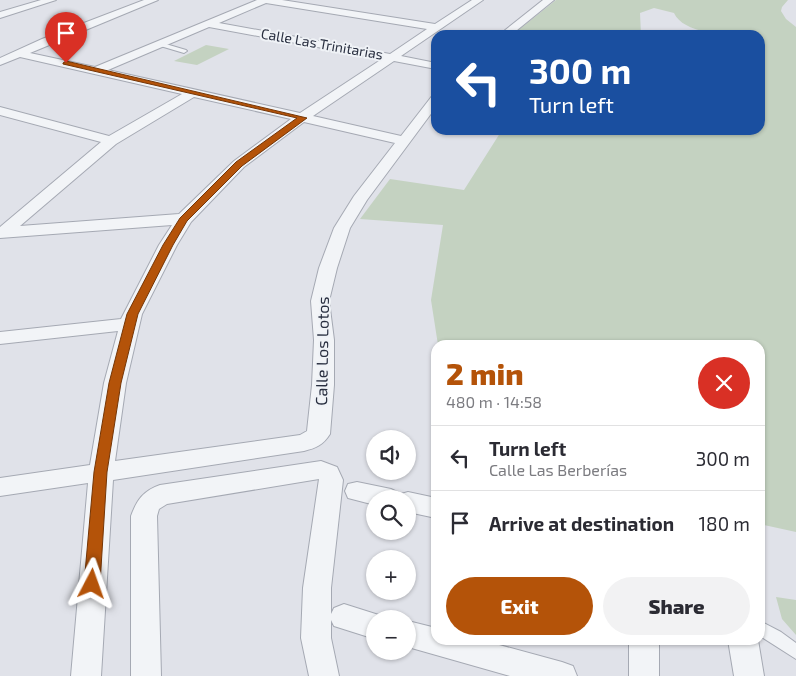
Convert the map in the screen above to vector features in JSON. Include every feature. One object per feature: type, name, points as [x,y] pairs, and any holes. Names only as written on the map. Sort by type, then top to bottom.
[{"type":"street","points":[[0,15],[51,0]]},
{"type":"street","points":[[0,62],[17,53],[153,0]]},
{"type":"street","points":[[98,70],[265,0],[438,28]]},
{"type":"street","points":[[454,0],[476,1]]},
{"type":"street","points":[[510,30],[549,0]]},
{"type":"street","points":[[435,30],[476,1]]},
{"type":"street","name":"Calle Las Trinitarias","points":[[209,24],[431,65]]},
{"type":"street","points":[[86,676],[100,472],[115,383],[129,324],[168,245],[184,220],[239,164],[431,33]]},
{"type":"street","points":[[17,53],[404,141]]},
{"type":"street","points":[[2,232],[74,170],[112,141],[194,92]]},
{"type":"street","name":"Calle Los Lotos","points":[[100,472],[304,443],[313,439],[318,434],[323,385],[324,349],[320,301],[328,268],[342,228],[360,199],[431,106]]},
{"type":"street","points":[[0,111],[112,141]]},
{"type":"street","points":[[2,232],[184,220]]},
{"type":"street","points":[[0,338],[129,324]]},
{"type":"street","points":[[146,676],[144,516],[148,504],[160,495],[321,470],[328,474],[331,480],[317,588],[316,638],[324,676]]},
{"type":"street","points":[[0,487],[100,472]]},
{"type":"street","points":[[357,491],[366,493]]},
{"type":"street","points":[[416,504],[431,507]]},
{"type":"street","points":[[344,618],[366,624]]},
{"type":"street","points":[[416,636],[431,640]]},
{"type":"street","points":[[448,645],[562,676]]},
{"type":"street","points":[[644,645],[644,676]]},
{"type":"street","points":[[744,645],[749,676]]},
{"type":"lane","points":[[159,44],[184,51]]},
{"type":"lane","points":[[765,630],[776,636],[796,652]]},
{"type":"green space","points":[[556,0],[788,0],[781,11],[786,19],[796,27],[796,532],[765,525],[765,340],[437,340],[431,300],[443,225],[360,219],[390,179],[464,190],[499,135],[765,135],[765,30],[697,30],[680,21],[674,13],[654,8],[640,13],[641,30],[518,30]]},
{"type":"green space","points":[[206,45],[229,49],[197,65],[174,61]]},
{"type":"green space","points":[[776,597],[796,600],[796,635],[782,619]]},
{"type":"route","points":[[66,63],[304,118],[239,164],[184,220],[168,245],[155,274],[132,314],[115,383],[100,472],[92,584]]}]
